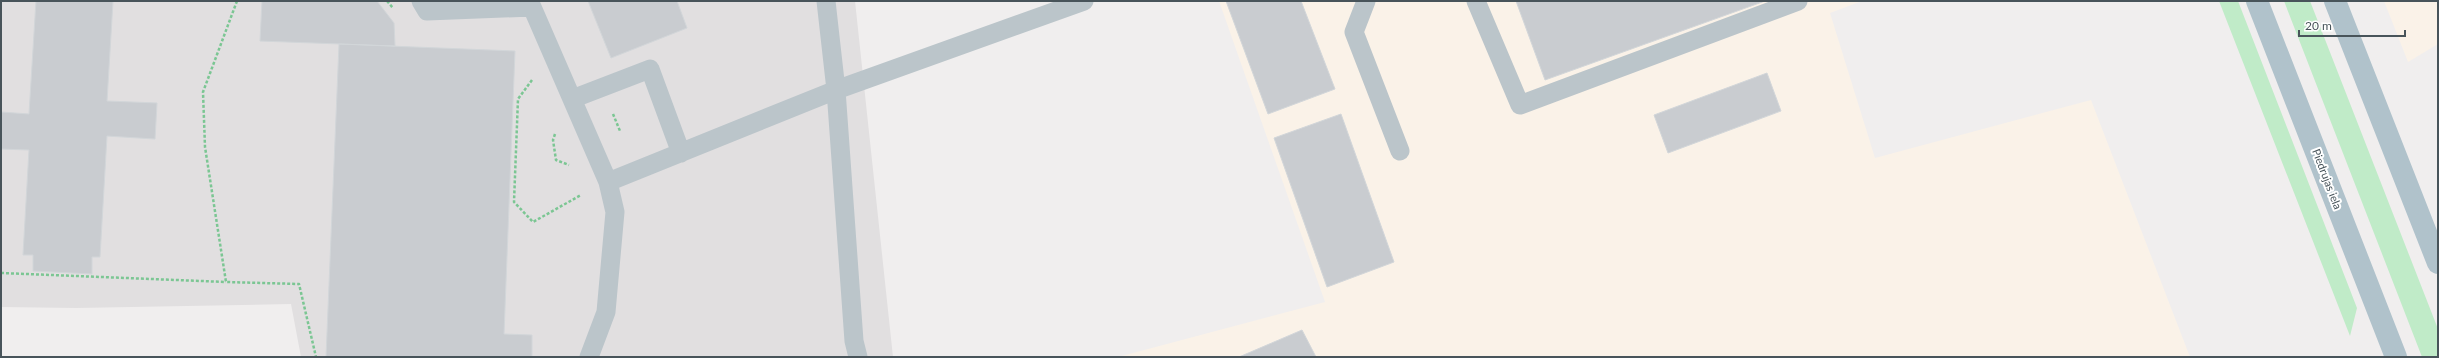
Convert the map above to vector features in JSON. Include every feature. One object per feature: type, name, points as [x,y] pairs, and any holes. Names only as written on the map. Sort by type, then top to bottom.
[{"type":"main road","name":"Piedrujas iela","points":[[2257,1],[2396,357]]},
{"type":"main road","points":[[2335,1],[2438,263]]},
{"type":"lane","points":[[420,1],[427,11],[531,4],[608,182],[615,212],[606,312],[589,357]]},
{"type":"lane","points":[[826,1],[836,90],[854,341],[858,357]]},
{"type":"lane","points":[[608,182],[836,90],[1084,1]]},
{"type":"lane","points":[[1366,1],[1354,32],[1400,151]]},
{"type":"lane","points":[[1476,1],[1520,105],[1798,1]]},
{"type":"lane","points":[[572,99],[650,69],[681,152]]},
{"type":"path","points":[[226,282],[205,147],[203,92],[237,1]]},
{"type":"path","points":[[535,75],[518,99],[514,202],[534,222],[586,193]]},
{"type":"path","points":[[602,87],[635,171]]},
{"type":"path","points":[[557,128],[553,140],[556,160],[574,168]]},
{"type":"path","points":[[1,273],[299,284],[316,357]]},
{"type":"shaded area","points":[[1,1],[855,1],[893,357],[301,357],[291,304],[76,308],[1,307]]},
{"type":"shaded area","points":[[1219,1],[1862,1],[1830,13],[1875,158],[2091,100],[2190,357],[1118,357],[1325,302]]},
{"type":"shaded area","points":[[2384,1],[2438,1],[2438,44],[2408,62]]},
{"type":"green space","points":[[2219,1],[2238,1],[2357,308],[2350,336]]},
{"type":"green space","points":[[2284,1],[2310,1],[2438,329],[2438,357],[2422,357]]},
{"type":"building","points":[[36,1],[113,1],[107,101],[157,103],[155,139],[107,136],[100,257],[92,257],[92,274],[33,271],[33,255],[23,255],[29,150],[1,149],[1,112],[29,114]]},
{"type":"building","points":[[262,1],[377,1],[394,23],[395,46],[260,41]]},
{"type":"building","points":[[588,1],[677,1],[687,28],[611,58]]},
{"type":"building","points":[[1226,1],[1301,1],[1335,89],[1268,114]]},
{"type":"building","points":[[1516,1],[1765,1],[1545,80]]},
{"type":"building","points":[[339,44],[515,51],[504,334],[532,335],[532,357],[326,357]]},
{"type":"building","points":[[1767,73],[1781,111],[1668,153],[1654,115]]},
{"type":"building","points":[[1341,114],[1394,262],[1327,287],[1274,138]]},
{"type":"building","points":[[1302,330],[1316,357],[1239,357]]}]
